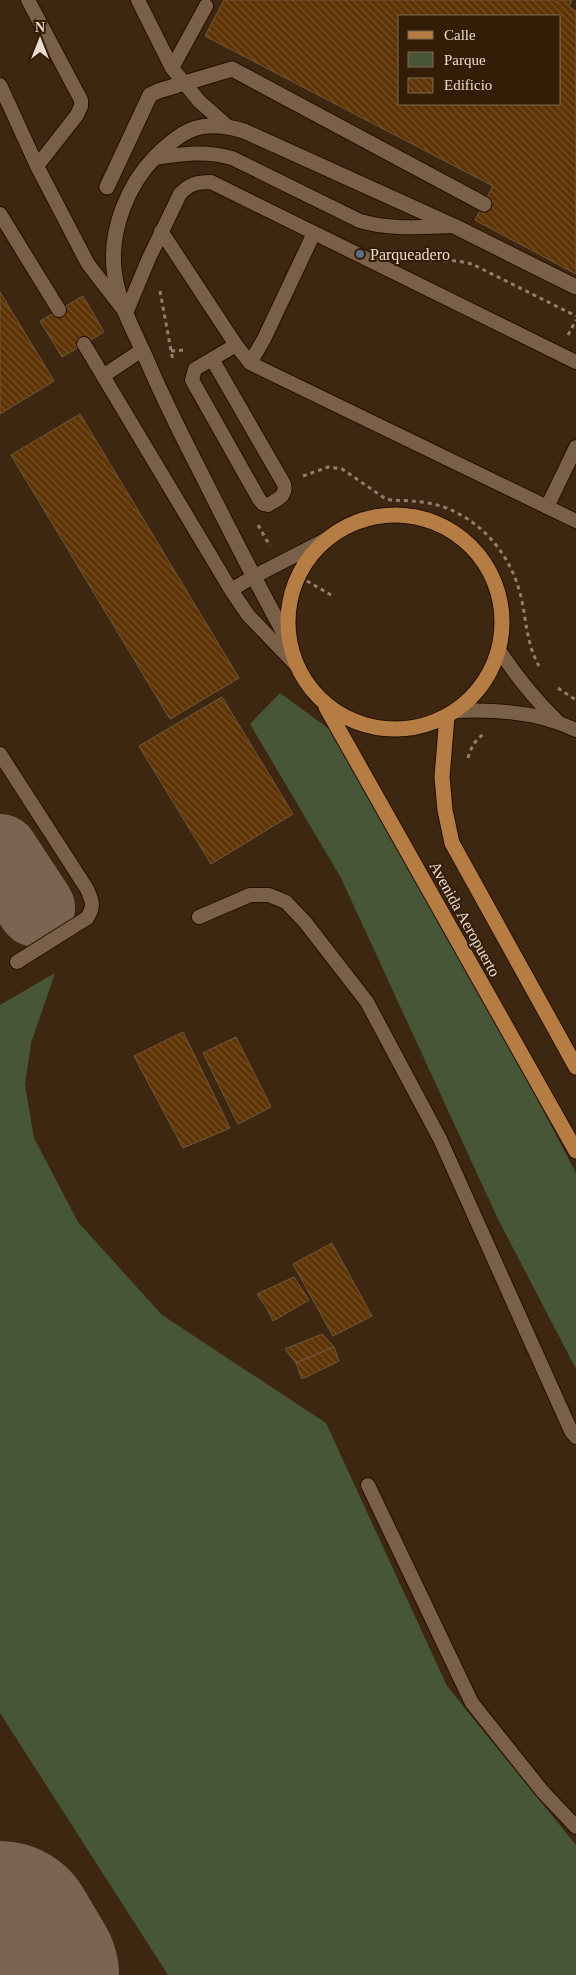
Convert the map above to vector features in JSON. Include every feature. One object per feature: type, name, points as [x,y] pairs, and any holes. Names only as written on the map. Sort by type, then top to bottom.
[{"type":"main road","points":[[388,515],[410,516],[432,521],[453,531],[485,563],[496,583],[501,605],[503,628],[499,650],[490,673],[475,694],[452,714],[427,725],[406,729],[362,724],[342,716],[324,703],[308,686],[296,665],[289,642],[287,620],[290,597],[295,583],[310,557],[325,540],[344,528],[365,519],[388,515]]},
{"type":"main road","name":"Avenida Aeropuerto","points":[[324,703],[576,1151]]},
{"type":"main road","name":"Avenida Aeropuerto","points":[[452,714],[442,777],[445,810],[452,843],[576,1067]]},
{"type":"street","points":[[107,187],[150,95],[158,90],[232,69],[484,204]]},
{"type":"street","points":[[289,642],[253,577],[160,392],[118,292],[114,270],[114,246],[118,223],[140,175],[172,140],[188,130],[204,126],[226,125],[273,142],[454,226],[576,287]]},
{"type":"lane","points":[[28,0],[81,100],[81,106],[77,115],[37,166]]},
{"type":"lane","points":[[138,0],[172,68],[198,102],[226,125]]},
{"type":"lane","points":[[172,68],[206,6]]},
{"type":"lane","points":[[0,86],[37,166],[88,264],[126,313],[161,232],[180,194],[189,186],[203,182],[217,185],[576,362]]},
{"type":"lane","points":[[154,158],[204,152],[218,154],[232,158],[360,221],[398,228],[454,226]]},
{"type":"lane","points":[[0,214],[59,310]]},
{"type":"lane","points":[[161,232],[250,363],[576,521]]},
{"type":"lane","points":[[250,363],[314,233]]},
{"type":"lane","points":[[84,344],[231,590],[248,615],[296,665]]},
{"type":"lane","points":[[214,358],[284,484],[284,495],[268,505],[263,504],[259,499],[192,380],[195,369],[236,345]]},
{"type":"lane","points":[[103,376],[142,350]]},
{"type":"lane","points":[[547,507],[576,447]]},
{"type":"lane","points":[[231,590],[325,540]]},
{"type":"lane","points":[[499,650],[530,694],[556,720]]},
{"type":"lane","points":[[452,714],[481,710],[518,713],[556,720],[576,730]]},
{"type":"lane","points":[[0,754],[87,889],[93,902],[93,909],[87,918],[17,962]]},
{"type":"lane","points":[[199,917],[250,895],[269,895],[286,902],[305,922],[366,1002],[440,1139],[571,1431],[576,1437]]},
{"type":"lane","points":[[368,1484],[472,1703],[543,1792],[576,1827]]},
{"type":"path","points":[[172,351],[207,349],[214,358]]},
{"type":"path","points":[[297,476],[328,467],[342,469],[386,498],[393,501],[426,502],[448,508],[481,530],[496,544],[516,578],[530,648],[544,672]]},
{"type":"path","points":[[554,684],[576,700]]},
{"type":"path","points":[[467,765],[471,747],[478,738],[491,731]]},
{"type":"green space","points":[[280,693],[336,734],[377,794],[576,1173],[576,1369],[498,1219],[341,878],[250,724]]},
{"type":"green space","points":[[55,973],[31,1043],[25,1085],[34,1138],[78,1222],[162,1315],[326,1423],[447,1686],[576,1845],[576,1975],[168,1975],[0,1713],[0,1005]]},
{"type":"building","points":[[224,0],[553,0],[557,2],[558,0],[572,0],[569,7],[576,11],[576,274],[475,220],[493,186],[205,36]]},
{"type":"building","points":[[0,292],[54,381],[0,414]]},
{"type":"building","points":[[83,296],[104,332],[62,357],[40,321]]},
{"type":"building","points":[[80,414],[239,678],[170,719],[11,455]]},
{"type":"building","points":[[222,697],[293,814],[211,864],[139,746]]},
{"type":"building","points":[[183,1032],[230,1128],[183,1148],[134,1056]]},
{"type":"building","points":[[236,1037],[271,1107],[238,1124],[203,1053]]},
{"type":"building","points":[[332,1243],[372,1316],[333,1336],[293,1264]]},
{"type":"building","points":[[294,1277],[309,1300],[273,1321],[257,1294]]},
{"type":"building","points":[[322,1334],[334,1347],[296,1363],[285,1349]]},
{"type":"building","points":[[334,1347],[339,1361],[302,1379],[296,1363]]},
{"type":"taxiway","points":[[0,853],[36,908]]},
{"type":"runway","points":[[0,1938],[22,1975]]},
{"type":"place","name":"Parqueadero","points":[[360,254]]}]
